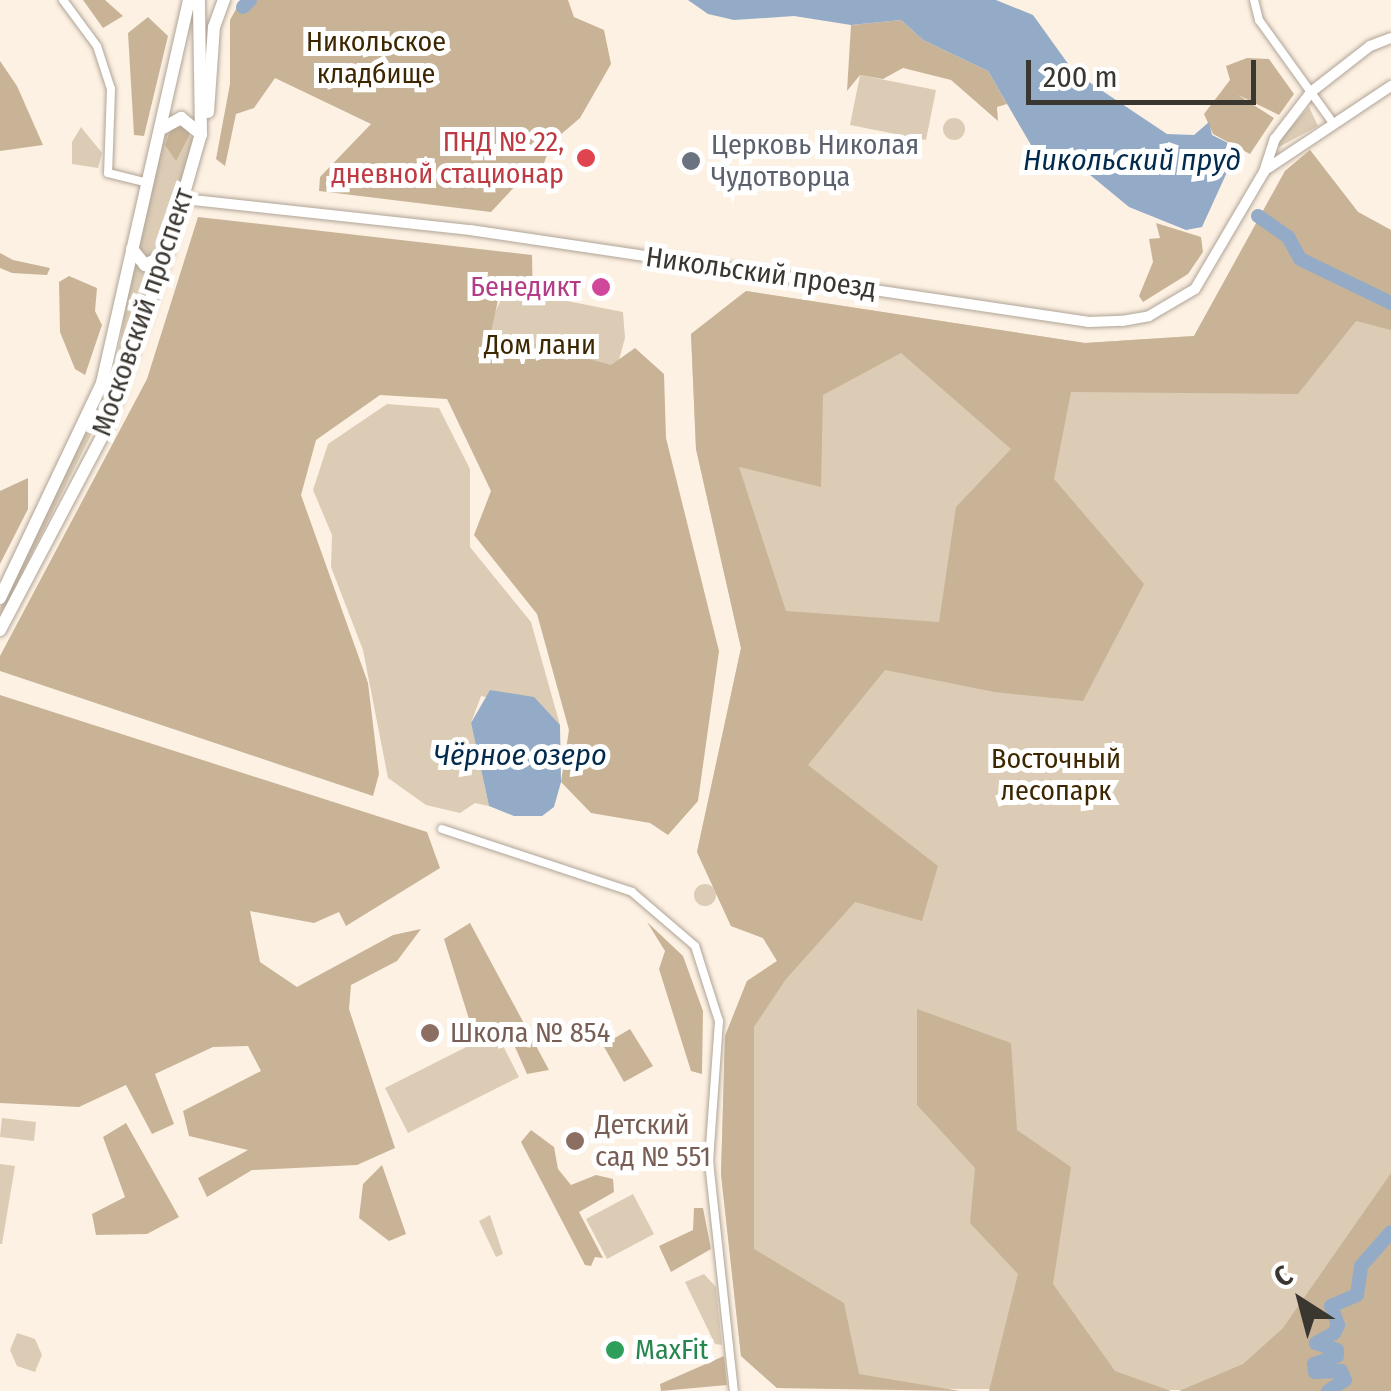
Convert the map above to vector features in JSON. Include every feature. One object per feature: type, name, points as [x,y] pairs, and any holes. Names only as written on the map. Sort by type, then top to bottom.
[{"type":"main road","name":"Московский проспект","points":[[0,598],[89,420],[108,362],[189,0]]},
{"type":"main road","name":"Московский проспект","points":[[1,628],[106,429],[168,253],[201,134],[196,32],[203,0]]},
{"type":"main road","points":[[161,132],[181,118],[201,134],[209,98],[214,28],[224,0]]},
{"type":"main road","points":[[196,65],[209,98]]},
{"type":"main road","points":[[132,249],[145,265],[168,253]]},
{"type":"main road","points":[[108,362],[129,368]]},
{"type":"street","points":[[63,0],[98,46],[112,90],[108,172],[148,183]]},
{"type":"street","points":[[1254,0],[1259,20],[1333,124]]},
{"type":"street","name":"Никольский проезд","points":[[184,199],[470,230],[1089,322],[1148,316],[1195,288],[1264,172],[1275,139],[1312,92],[1370,46],[1391,38]]},
{"type":"street","name":"Никольский проезд","points":[[1264,172],[1391,86]]},
{"type":"street","points":[[442,829],[632,892],[695,946],[719,1022],[709,1162],[734,1391]]},
{"type":"green space","points":[[83,0],[105,0],[123,16],[103,28]]},
{"type":"green space","name":"Никольское кладбище","points":[[241,0],[568,0],[574,17],[604,30],[611,64],[580,118],[552,142],[541,171],[520,181],[491,212],[319,191],[320,177],[371,124],[275,78],[254,108],[236,114],[225,166],[216,159],[230,84],[230,20]]},
{"type":"green space","points":[[148,17],[168,36],[144,136],[134,135],[128,33]]},
{"type":"green space","points":[[901,20],[923,40],[988,71],[1007,104],[997,107],[998,121],[951,80],[903,68],[883,79],[860,75],[847,91],[851,25]]},
{"type":"green space","points":[[1247,58],[1269,59],[1294,94],[1279,115],[1238,95],[1274,118],[1250,154],[1213,134],[1204,114],[1230,80],[1226,66]]},
{"type":"green space","points":[[0,61],[17,86],[43,145],[0,151]]},
{"type":"green space","points":[[860,75],[936,90],[926,140],[850,125]]},
{"type":"green space","points":[[1309,107],[1318,126],[1279,147],[1276,144]]},
{"type":"green space","points":[[954,118],[962,121],[962,137],[954,140],[946,137],[943,129],[946,121]]},
{"type":"green space","points":[[176,124],[193,139],[160,253],[147,260],[136,247],[164,135]]},
{"type":"green space","points":[[184,126],[190,134],[176,161],[165,145],[171,129]]},
{"type":"green space","points":[[81,127],[102,153],[98,168],[72,164],[72,142]]},
{"type":"green space","name":"Восточный лесопарк","points":[[1310,150],[1358,212],[1391,230],[1391,1391],[777,1388],[741,1356],[721,1174],[725,1036],[747,981],[777,961],[763,938],[731,926],[697,852],[741,648],[696,449],[691,334],[746,291],[1085,343],[1194,336],[1285,171]]},
{"type":"green space","points":[[1310,150],[1358,212],[1391,230],[1391,330],[1356,321],[1298,394],[1071,392],[1054,479],[1144,584],[1083,701],[994,692],[885,670],[808,765],[938,866],[922,921],[855,902],[786,979],[754,1027],[754,1249],[844,1303],[859,1374],[960,1391],[777,1388],[741,1356],[721,1174],[725,1036],[747,981],[777,961],[763,938],[731,926],[697,852],[741,648],[696,449],[691,334],[746,291],[1085,343],[1194,336],[1285,171]],"holes":[[[901,353],[1011,449],[956,507],[939,622],[786,611],[739,467],[821,487],[823,395]]]},
{"type":"green space","points":[[198,217],[532,255],[533,302],[500,291],[491,332],[611,365],[635,348],[664,374],[666,438],[719,651],[698,801],[668,835],[650,823],[591,813],[561,782],[569,730],[537,614],[474,535],[491,491],[447,399],[380,395],[316,440],[301,495],[368,683],[379,774],[373,796],[0,671],[0,656],[147,379]]},
{"type":"green space","points":[[1156,223],[1201,237],[1203,252],[1188,274],[1143,302],[1139,296],[1153,262],[1149,239],[1160,238]]},
{"type":"green space","points":[[0,253],[50,268],[47,275],[12,273],[0,268]]},
{"type":"green space","points":[[133,264],[156,270],[134,333],[117,358]]},
{"type":"green space","points":[[69,276],[97,288],[95,311],[102,325],[85,375],[75,369],[60,332],[59,282]]},
{"type":"green space","name":"Дом лани","points":[[506,289],[623,312],[625,338],[609,396],[470,365]]},
{"type":"green space","points":[[116,370],[96,425],[0,617],[0,608]]},
{"type":"green space","points":[[387,404],[439,408],[470,469],[470,547],[531,622],[560,725],[541,708],[481,696],[471,723],[489,806],[475,803],[460,813],[426,805],[388,778],[363,650],[331,567],[332,535],[313,490],[328,444]]},
{"type":"green space","points":[[28,478],[28,509],[0,564],[0,491]]},
{"type":"green space","points":[[0,695],[427,832],[440,868],[346,926],[339,912],[314,923],[250,911],[260,962],[297,987],[393,935],[421,929],[397,961],[351,985],[349,1009],[395,1148],[357,1165],[252,1170],[207,1197],[198,1178],[248,1150],[189,1136],[183,1111],[261,1071],[248,1046],[213,1047],[155,1074],[174,1124],[152,1134],[126,1085],[79,1107],[0,1103]]},
{"type":"green space","points":[[701,884],[709,884],[716,895],[709,906],[701,906],[694,899],[694,891]]},
{"type":"green space","points":[[647,922],[683,956],[703,1011],[702,1074],[691,1071],[659,969],[665,951]]},
{"type":"green space","points":[[470,923],[549,1070],[527,1074],[511,1038],[495,1026],[474,1035],[444,939]]},
{"type":"green space","points":[[917,1009],[1011,1043],[1017,1130],[1071,1167],[1053,1284],[1115,1371],[1171,1391],[989,1391],[1018,1274],[970,1223],[975,1168],[917,1105]]},
{"type":"green space","points":[[630,1029],[653,1066],[624,1082],[603,1045]]},
{"type":"green space","points":[[496,1032],[519,1077],[408,1133],[385,1088]]},
{"type":"green space","points":[[2,1118],[36,1122],[34,1141],[0,1137]]},
{"type":"green space","points":[[126,1123],[179,1217],[147,1234],[96,1235],[92,1214],[125,1197],[103,1137]]},
{"type":"green space","points":[[531,1130],[554,1147],[558,1169],[571,1185],[596,1175],[613,1179],[614,1192],[579,1212],[603,1258],[595,1257],[591,1266],[585,1265],[521,1142]]},
{"type":"green space","points":[[0,1164],[15,1166],[2,1244],[0,1244]]},
{"type":"green space","points":[[382,1165],[406,1234],[389,1241],[359,1218],[363,1184]]},
{"type":"green space","points":[[1391,1173],[1391,1391],[1179,1391],[1243,1364],[1283,1328]]},
{"type":"green space","points":[[633,1194],[654,1234],[607,1259],[586,1219]]},
{"type":"green space","points":[[694,1208],[703,1208],[711,1249],[671,1272],[659,1246],[693,1230]]},
{"type":"green space","points":[[490,1215],[503,1254],[496,1257],[479,1221]]},
{"type":"green space","points":[[704,1274],[716,1287],[722,1345],[715,1344],[685,1282]]},
{"type":"green space","points":[[17,1333],[35,1339],[42,1355],[35,1372],[17,1366],[10,1350]]},
{"type":"green space","points":[[724,1356],[727,1385],[661,1391],[660,1384]]},
{"type":"water","name":"Никольский пруд","points":[[688,0],[996,0],[1033,15],[1074,72],[1167,134],[1194,135],[1209,122],[1212,135],[1238,148],[1202,227],[1186,230],[1129,207],[1078,165],[1031,145],[988,71],[923,40],[901,20],[851,25],[794,16],[734,20],[708,14]]},
{"type":"water","name":"Чёрное озеро","points":[[490,690],[534,697],[560,725],[561,782],[554,807],[542,816],[514,816],[489,806],[471,723]]},
{"type":"waterway","points":[[243,7],[250,0]]},
{"type":"waterway","points":[[1258,216],[1288,237],[1300,259],[1391,303]]},
{"type":"waterway","points":[[1328,1391],[1345,1380],[1341,1371],[1315,1372],[1314,1364],[1337,1356],[1337,1350],[1316,1343],[1334,1333],[1338,1325],[1331,1306],[1357,1295],[1361,1266],[1391,1232]]},
{"type":"place","name":"ПНД № 22, дневной стационар","points":[[586,158]]},
{"type":"place","name":"Церковь Николая Чудотворца","points":[[691,161]]},
{"type":"place","name":"Бенедикт","points":[[601,287]]},
{"type":"place","name":"Школа № 854","points":[[430,1033]]},
{"type":"place","name":"Детский сад № 551","points":[[575,1141]]},
{"type":"place","name":"MaxFit","points":[[615,1350]]}]
